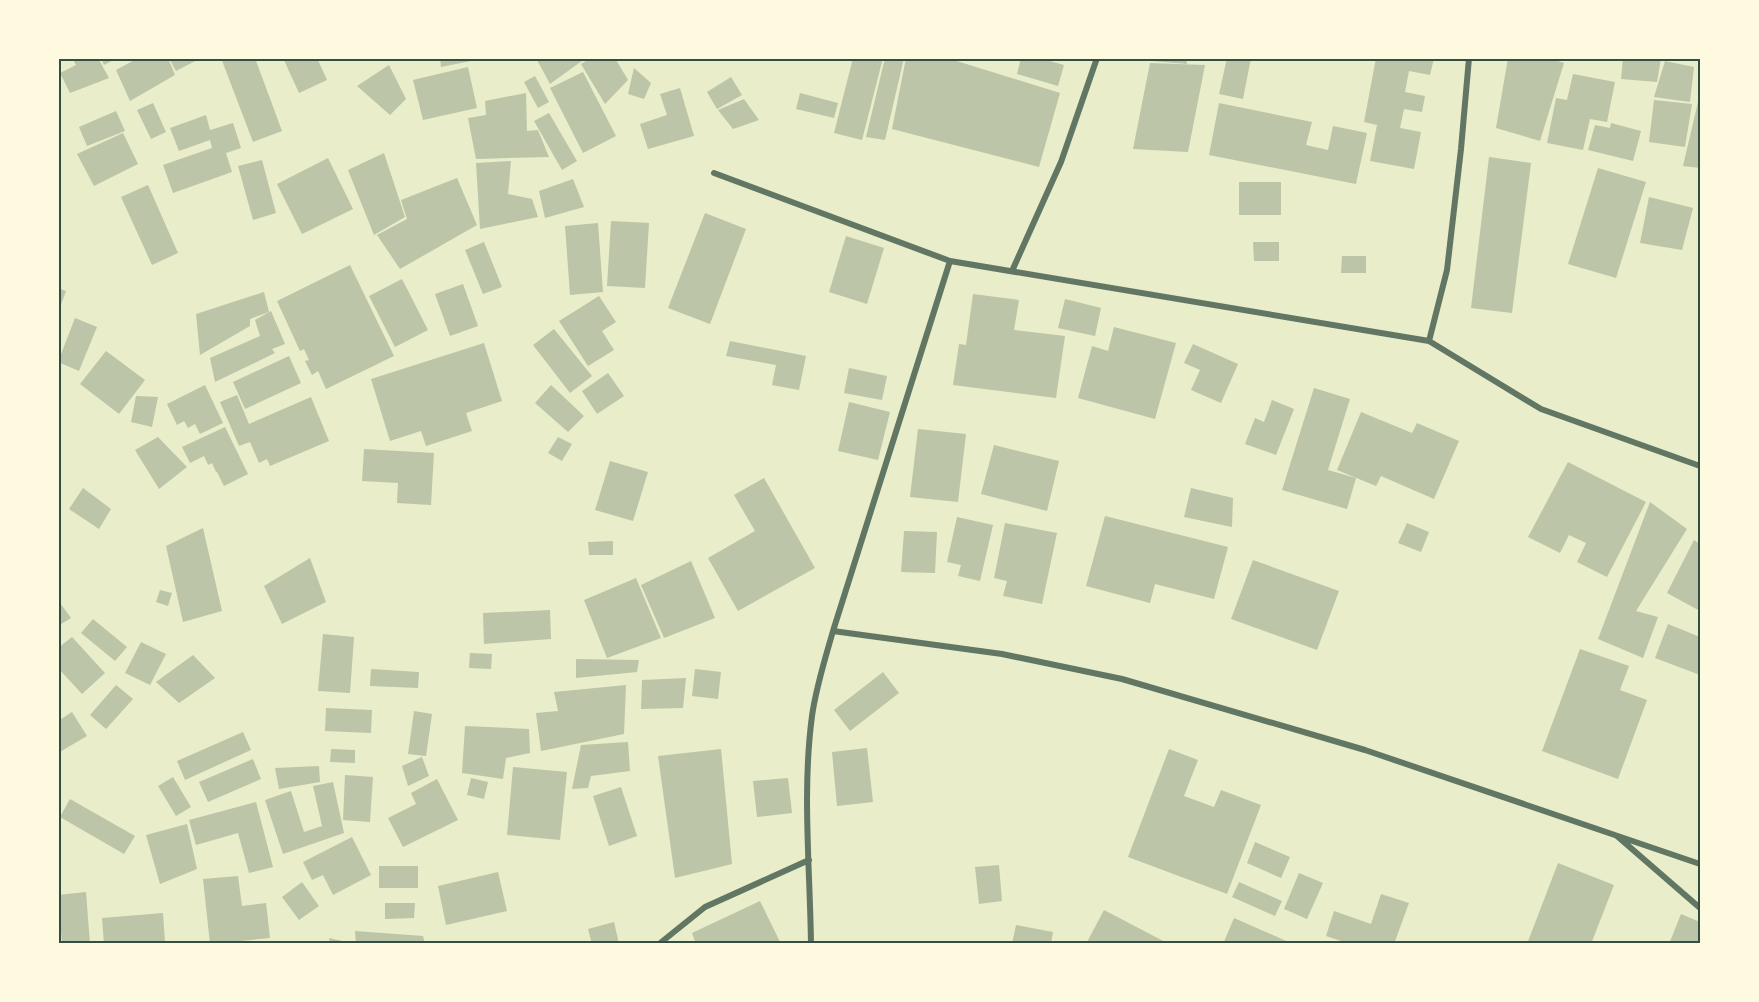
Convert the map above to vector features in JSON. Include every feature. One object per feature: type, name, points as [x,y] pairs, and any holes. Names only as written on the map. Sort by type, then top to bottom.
[{"type":"street","points":[[1012,272],[1061,162],[1097,58]]},
{"type":"street","points":[[1429,341],[1447,270],[1469,58]]},
{"type":"street","points":[[714,173],[950,261],[1429,341],[1541,409],[1701,466]]},
{"type":"street","points":[[811,944],[807,779],[812,715],[833,631],[950,261]]},
{"type":"street","points":[[833,631],[1002,654],[1122,679],[1365,750],[1701,864]]},
{"type":"street","points":[[1614,833],[1701,908]]},
{"type":"street","points":[[659,944],[705,907],[809,860]]},
{"type":"building","points":[[72,58],[98,58],[109,78],[70,93],[60,73],[76,65]]},
{"type":"building","points":[[101,58],[117,58],[104,65]]},
{"type":"building","points":[[138,58],[168,58],[175,75],[130,101],[116,70]]},
{"type":"building","points":[[169,58],[201,58],[176,71]]},
{"type":"building","points":[[221,58],[255,58],[282,131],[253,142]]},
{"type":"building","points":[[283,58],[317,58],[327,80],[299,93]]},
{"type":"building","points":[[440,58],[476,58],[476,60],[441,67]]},
{"type":"building","points":[[536,58],[586,58],[550,84]]},
{"type":"building","points":[[591,58],[615,58],[628,80],[605,104],[581,64]]},
{"type":"building","points":[[853,58],[883,58],[862,140],[834,133]]},
{"type":"building","points":[[885,58],[904,58],[885,140],[866,137]]},
{"type":"building","points":[[906,58],[947,58],[1060,93],[1039,167],[892,129]]},
{"type":"building","points":[[1021,58],[1039,58],[1064,65],[1058,86],[1017,74]]},
{"type":"building","points":[[1152,58],[1186,58],[1187,64],[1152,61]]},
{"type":"building","points":[[1227,58],[1251,58],[1243,99],[1219,94]]},
{"type":"building","points":[[1376,58],[1434,58],[1430,75],[1409,71],[1405,92],[1425,96],[1422,112],[1404,109],[1400,128],[1421,132],[1414,169],[1370,161],[1377,125],[1364,122]]},
{"type":"building","points":[[1508,58],[1549,58],[1564,63],[1540,141],[1496,128]]},
{"type":"building","points":[[1623,58],[1661,58],[1657,82],[1621,79]]},
{"type":"building","points":[[1665,61],[1694,67],[1690,102],[1654,97]]},
{"type":"building","points":[[1150,63],[1205,65],[1188,152],[1133,149]]},
{"type":"building","points":[[389,65],[406,99],[390,115],[357,86]]},
{"type":"building","points":[[468,67],[477,108],[423,120],[413,80]]},
{"type":"building","points":[[634,68],[651,83],[644,99],[628,94]]},
{"type":"building","points":[[583,72],[616,136],[583,153],[550,88]]},
{"type":"building","points":[[1573,74],[1615,82],[1607,122],[1590,119],[1583,150],[1547,143],[1556,98],[1567,100]]},
{"type":"building","points":[[535,76],[549,102],[538,108],[524,82]]},
{"type":"building","points":[[731,77],[742,95],[717,109],[707,92]]},
{"type":"building","points":[[680,88],[694,136],[648,149],[640,124],[667,115],[660,94]]},
{"type":"building","points":[[526,93],[527,131],[538,130],[549,157],[476,159],[468,118],[486,115],[485,101]]},
{"type":"building","points":[[800,93],[838,103],[834,118],[796,109]]},
{"type":"building","points":[[744,99],[759,120],[733,129],[718,110]]},
{"type":"building","points":[[1654,100],[1692,104],[1685,147],[1649,142]]},
{"type":"building","points":[[1698,102],[1700,103],[1700,168],[1683,166]]},
{"type":"building","points":[[153,103],[166,132],[151,139],[137,110]]},
{"type":"building","points":[[1219,103],[1312,122],[1306,145],[1328,150],[1333,126],[1367,133],[1356,184],[1209,155]]},
{"type":"building","points":[[116,111],[125,131],[87,146],[79,127]]},
{"type":"building","points":[[549,113],[577,161],[562,170],[534,121]]},
{"type":"building","points":[[206,115],[210,130],[233,123],[241,148],[226,153],[232,172],[173,193],[163,165],[212,148],[210,140],[179,151],[170,128]]},
{"type":"building","points":[[1611,123],[1641,131],[1633,161],[1588,150],[1595,125],[1610,128]]},
{"type":"building","points":[[123,133],[138,164],[94,186],[77,154]]},
{"type":"building","points":[[384,153],[405,217],[374,235],[348,170]]},
{"type":"building","points":[[1489,157],[1531,163],[1512,313],[1471,308]]},
{"type":"building","points":[[328,158],[353,209],[302,234],[277,184]]},
{"type":"building","points":[[262,160],[276,213],[253,220],[238,166]]},
{"type":"building","points":[[511,161],[508,194],[532,199],[538,217],[480,229],[476,163]]},
{"type":"building","points":[[1598,168],[1646,182],[1616,278],[1568,264]]},
{"type":"building","points":[[457,178],[477,225],[400,269],[377,235],[407,219],[401,200]]},
{"type":"building","points":[[573,179],[584,207],[545,218],[539,191]]},
{"type":"building","points":[[1239,182],[1281,182],[1281,215],[1239,215]]},
{"type":"building","points":[[148,185],[178,253],[152,265],[121,197]]},
{"type":"building","points":[[1649,197],[1693,208],[1682,250],[1640,243]]},
{"type":"building","points":[[705,213],[746,229],[710,324],[668,308]]},
{"type":"building","points":[[611,221],[649,223],[645,288],[607,286]]},
{"type":"building","points":[[598,223],[603,292],[570,295],[565,226]]},
{"type":"building","points":[[846,236],[884,248],[867,304],[829,292]]},
{"type":"building","points":[[484,242],[502,287],[483,294],[465,250]]},
{"type":"building","points":[[1253,242],[1279,242],[1279,261],[1254,261]]},
{"type":"building","points":[[1342,256],[1366,256],[1366,273],[1341,273]]},
{"type":"building","points":[[350,265],[394,356],[326,389],[318,371],[312,375],[305,361],[309,360],[304,349],[300,351],[277,301]]},
{"type":"building","points":[[402,279],[428,330],[395,347],[369,296]]},
{"type":"building","points":[[463,284],[478,326],[450,336],[435,294]]},
{"type":"building","points":[[58,288],[66,291],[59,310],[58,310]]},
{"type":"building","points":[[264,292],[269,312],[250,319],[250,326],[200,355],[196,314]]},
{"type":"building","points":[[973,294],[1019,300],[1014,330],[1065,336],[1056,398],[953,385],[959,344],[966,345]]},
{"type":"building","points":[[599,296],[616,322],[602,331],[614,350],[588,366],[559,321]]},
{"type":"building","points":[[1065,299],[1101,308],[1095,336],[1058,328]]},
{"type":"building","points":[[271,311],[285,344],[272,349],[275,353],[215,382],[210,358],[260,336],[255,320]]},
{"type":"building","points":[[75,318],[97,327],[79,371],[58,362]]},
{"type":"building","points":[[1114,327],[1176,343],[1155,419],[1078,398],[1092,346],[1108,351]]},
{"type":"building","points":[[554,329],[592,376],[570,393],[533,345]]},
{"type":"building","points":[[730,341],[806,356],[799,390],[772,385],[776,365],[726,356]]},
{"type":"building","points":[[484,343],[502,401],[466,413],[472,431],[426,446],[421,431],[390,441],[371,379]]},
{"type":"building","points":[[1193,344],[1238,364],[1221,403],[1191,390],[1200,370],[1184,363]]},
{"type":"building","points":[[106,351],[145,380],[119,414],[80,384]]},
{"type":"building","points":[[289,356],[301,383],[245,409],[233,382]]},
{"type":"building","points":[[849,368],[887,376],[882,400],[844,393]]},
{"type":"building","points":[[608,373],[624,396],[597,414],[582,391]]},
{"type":"building","points":[[205,385],[223,423],[200,434],[195,424],[188,428],[184,421],[177,425],[167,404]]},
{"type":"building","points":[[551,385],[584,416],[568,432],[535,403]]},
{"type":"building","points":[[1314,388],[1350,399],[1328,470],[1356,478],[1347,509],[1282,490]]},
{"type":"building","points":[[237,395],[249,424],[311,397],[329,441],[270,466],[267,459],[259,463],[250,442],[239,446],[220,402]]},
{"type":"building","points":[[136,396],[158,397],[152,427],[131,422]]},
{"type":"building","points":[[1272,400],[1294,409],[1276,455],[1245,444],[1255,418],[1264,422]]},
{"type":"building","points":[[849,402],[890,412],[878,460],[838,451]]},
{"type":"building","points":[[1361,412],[1412,433],[1417,423],[1459,441],[1434,499],[1381,476],[1376,486],[1337,470]]},
{"type":"building","points":[[225,427],[248,474],[224,486],[212,463],[208,465],[204,456],[190,463],[182,447]]},
{"type":"building","points":[[918,429],[966,434],[958,502],[910,497]]},
{"type":"building","points":[[158,437],[187,467],[159,489],[135,450]]},
{"type":"building","points":[[558,437],[572,444],[562,461],[548,453]]},
{"type":"building","points":[[994,445],[1059,461],[1047,511],[981,494]]},
{"type":"building","points":[[364,449],[434,453],[431,505],[397,503],[398,483],[362,481]]},
{"type":"building","points":[[610,461],[648,472],[633,521],[595,510]]},
{"type":"building","points":[[1568,462],[1646,502],[1607,577],[1577,562],[1586,543],[1569,535],[1560,553],[1528,537]]},
{"type":"building","points":[[764,478],[815,568],[738,611],[708,558],[755,531],[734,495]]},
{"type":"building","points":[[83,488],[111,509],[99,529],[69,509]]},
{"type":"building","points":[[1191,488],[1233,498],[1232,527],[1184,517]]},
{"type":"building","points":[[1650,502],[1687,529],[1636,611],[1658,617],[1643,658],[1598,639]]},
{"type":"building","points":[[1105,516],[1228,547],[1214,599],[1155,584],[1150,603],[1086,586]]},
{"type":"building","points":[[957,517],[993,525],[980,581],[958,576],[961,565],[947,562]]},
{"type":"building","points":[[1005,523],[1057,533],[1042,604],[1003,596],[1007,581],[994,578]]},
{"type":"building","points":[[1407,523],[1429,532],[1421,552],[1398,543]]},
{"type":"building","points":[[203,528],[222,611],[183,622],[166,546]]},
{"type":"building","points":[[904,531],[937,532],[935,573],[901,572]]},
{"type":"building","points":[[1694,540],[1700,544],[1700,611],[1667,593]]},
{"type":"building","points":[[613,541],[613,555],[589,555],[588,542]]},
{"type":"building","points":[[310,558],[326,602],[282,624],[264,586]]},
{"type":"building","points":[[1253,560],[1339,591],[1317,650],[1231,619]]},
{"type":"building","points":[[691,561],[715,618],[664,638],[641,585]]},
{"type":"building","points":[[636,578],[661,638],[607,658],[584,600]]},
{"type":"building","points":[[160,590],[172,593],[168,606],[156,602]]},
{"type":"building","points":[[58,600],[71,618],[58,626]]},
{"type":"building","points":[[550,610],[551,639],[484,644],[483,613]]},
{"type":"building","points":[[93,619],[127,647],[115,661],[81,633]]},
{"type":"building","points":[[1668,624],[1700,637],[1700,675],[1655,658]]},
{"type":"building","points":[[323,634],[354,637],[350,693],[318,691]]},
{"type":"building","points":[[72,637],[105,673],[82,694],[58,668],[58,648]]},
{"type":"building","points":[[141,642],[166,654],[150,685],[125,673]]},
{"type":"building","points":[[1580,649],[1629,666],[1620,690],[1647,700],[1618,779],[1542,751]]},
{"type":"building","points":[[470,653],[492,654],[491,669],[469,668]]},
{"type":"building","points":[[193,655],[215,678],[179,703],[156,682]]},
{"type":"building","points":[[576,659],[639,660],[637,672],[576,678]]},
{"type":"building","points":[[371,669],[419,672],[418,688],[370,686]]},
{"type":"building","points":[[695,669],[721,672],[718,699],[692,696]]},
{"type":"building","points":[[883,672],[899,693],[850,731],[834,710]]},
{"type":"building","points":[[686,678],[683,708],[641,709],[642,680]]},
{"type":"building","points":[[116,685],[133,699],[106,729],[90,715]]},
{"type":"building","points":[[626,685],[624,734],[541,751],[536,713],[558,711],[554,692]]},
{"type":"building","points":[[326,708],[372,710],[371,733],[325,731]]},
{"type":"building","points":[[414,711],[432,714],[426,756],[408,754]]},
{"type":"building","points":[[72,712],[87,736],[58,753],[58,721]]},
{"type":"building","points":[[465,726],[529,729],[530,753],[506,758],[503,779],[462,773]]},
{"type":"building","points":[[243,732],[251,750],[185,780],[177,761]]},
{"type":"building","points":[[628,742],[630,771],[591,776],[588,788],[572,789],[581,745]]},
{"type":"building","points":[[867,748],[873,802],[837,806],[832,752]]},
{"type":"building","points":[[331,749],[355,750],[355,763],[330,762]]},
{"type":"building","points":[[721,749],[732,864],[675,878],[658,756]]},
{"type":"building","points":[[1169,749],[1198,760],[1184,796],[1214,807],[1221,790],[1261,805],[1227,894],[1128,857]]},
{"type":"building","points":[[422,757],[429,776],[408,786],[402,766]]},
{"type":"building","points":[[253,759],[261,779],[208,802],[199,782]]},
{"type":"building","points":[[319,766],[320,782],[279,789],[275,768]]},
{"type":"building","points":[[513,767],[567,772],[560,840],[507,835]]},
{"type":"building","points":[[345,775],[373,777],[370,822],[343,820]]},
{"type":"building","points":[[173,777],[191,807],[176,816],[158,786]]},
{"type":"building","points":[[471,778],[488,782],[484,799],[467,795]]},
{"type":"building","points":[[788,778],[792,813],[757,817],[753,781]]},
{"type":"building","points":[[437,779],[458,820],[403,847],[388,818],[416,804],[411,793]]},
{"type":"building","points":[[333,782],[344,833],[283,854],[265,800],[291,791],[304,832],[322,826],[313,786]]},
{"type":"building","points":[[621,787],[637,836],[609,846],[593,796]]},
{"type":"building","points":[[70,799],[135,836],[124,854],[60,817]]},
{"type":"building","points":[[256,802],[273,867],[249,873],[238,833],[196,845],[189,820]]},
{"type":"building","points":[[187,824],[197,869],[160,884],[146,835]]},
{"type":"building","points":[[352,837],[371,875],[333,895],[323,875],[312,880],[303,862]]},
{"type":"building","points":[[1255,842],[1290,857],[1281,878],[1247,863]]},
{"type":"building","points":[[1558,863],[1614,885],[1591,944],[1527,944]]},
{"type":"building","points":[[999,865],[1002,901],[979,904],[975,867]]},
{"type":"building","points":[[379,866],[418,866],[418,888],[379,888]]},
{"type":"building","points":[[498,872],[507,911],[446,925],[438,886]]},
{"type":"building","points":[[1299,873],[1323,883],[1307,919],[1284,909]]},
{"type":"building","points":[[238,876],[242,906],[266,903],[270,938],[210,944],[203,879]]},
{"type":"building","points":[[302,882],[319,906],[299,920],[282,897]]},
{"type":"building","points":[[1239,882],[1282,901],[1275,916],[1232,897]]},
{"type":"building","points":[[86,892],[90,944],[62,944],[58,895]]},
{"type":"building","points":[[1381,894],[1409,903],[1394,944],[1350,944],[1326,936],[1334,911],[1371,924]]},
{"type":"building","points":[[760,901],[781,944],[696,944],[692,933]]},
{"type":"building","points":[[385,903],[415,903],[414,918],[385,919]]},
{"type":"building","points":[[1104,910],[1169,944],[1086,944]]},
{"type":"building","points":[[163,913],[165,942],[104,944],[102,918]]},
{"type":"building","points":[[1681,914],[1700,922],[1700,944],[1669,944]]},
{"type":"building","points":[[1234,918],[1293,944],[1223,944]]},
{"type":"building","points":[[614,922],[619,944],[592,944],[588,929]]},
{"type":"building","points":[[1016,925],[1053,932],[1051,944],[1012,944]]},
{"type":"building","points":[[355,931],[423,936],[425,944],[356,944]]},
{"type":"building","points":[[329,938],[351,943],[351,944],[330,944]]}]
